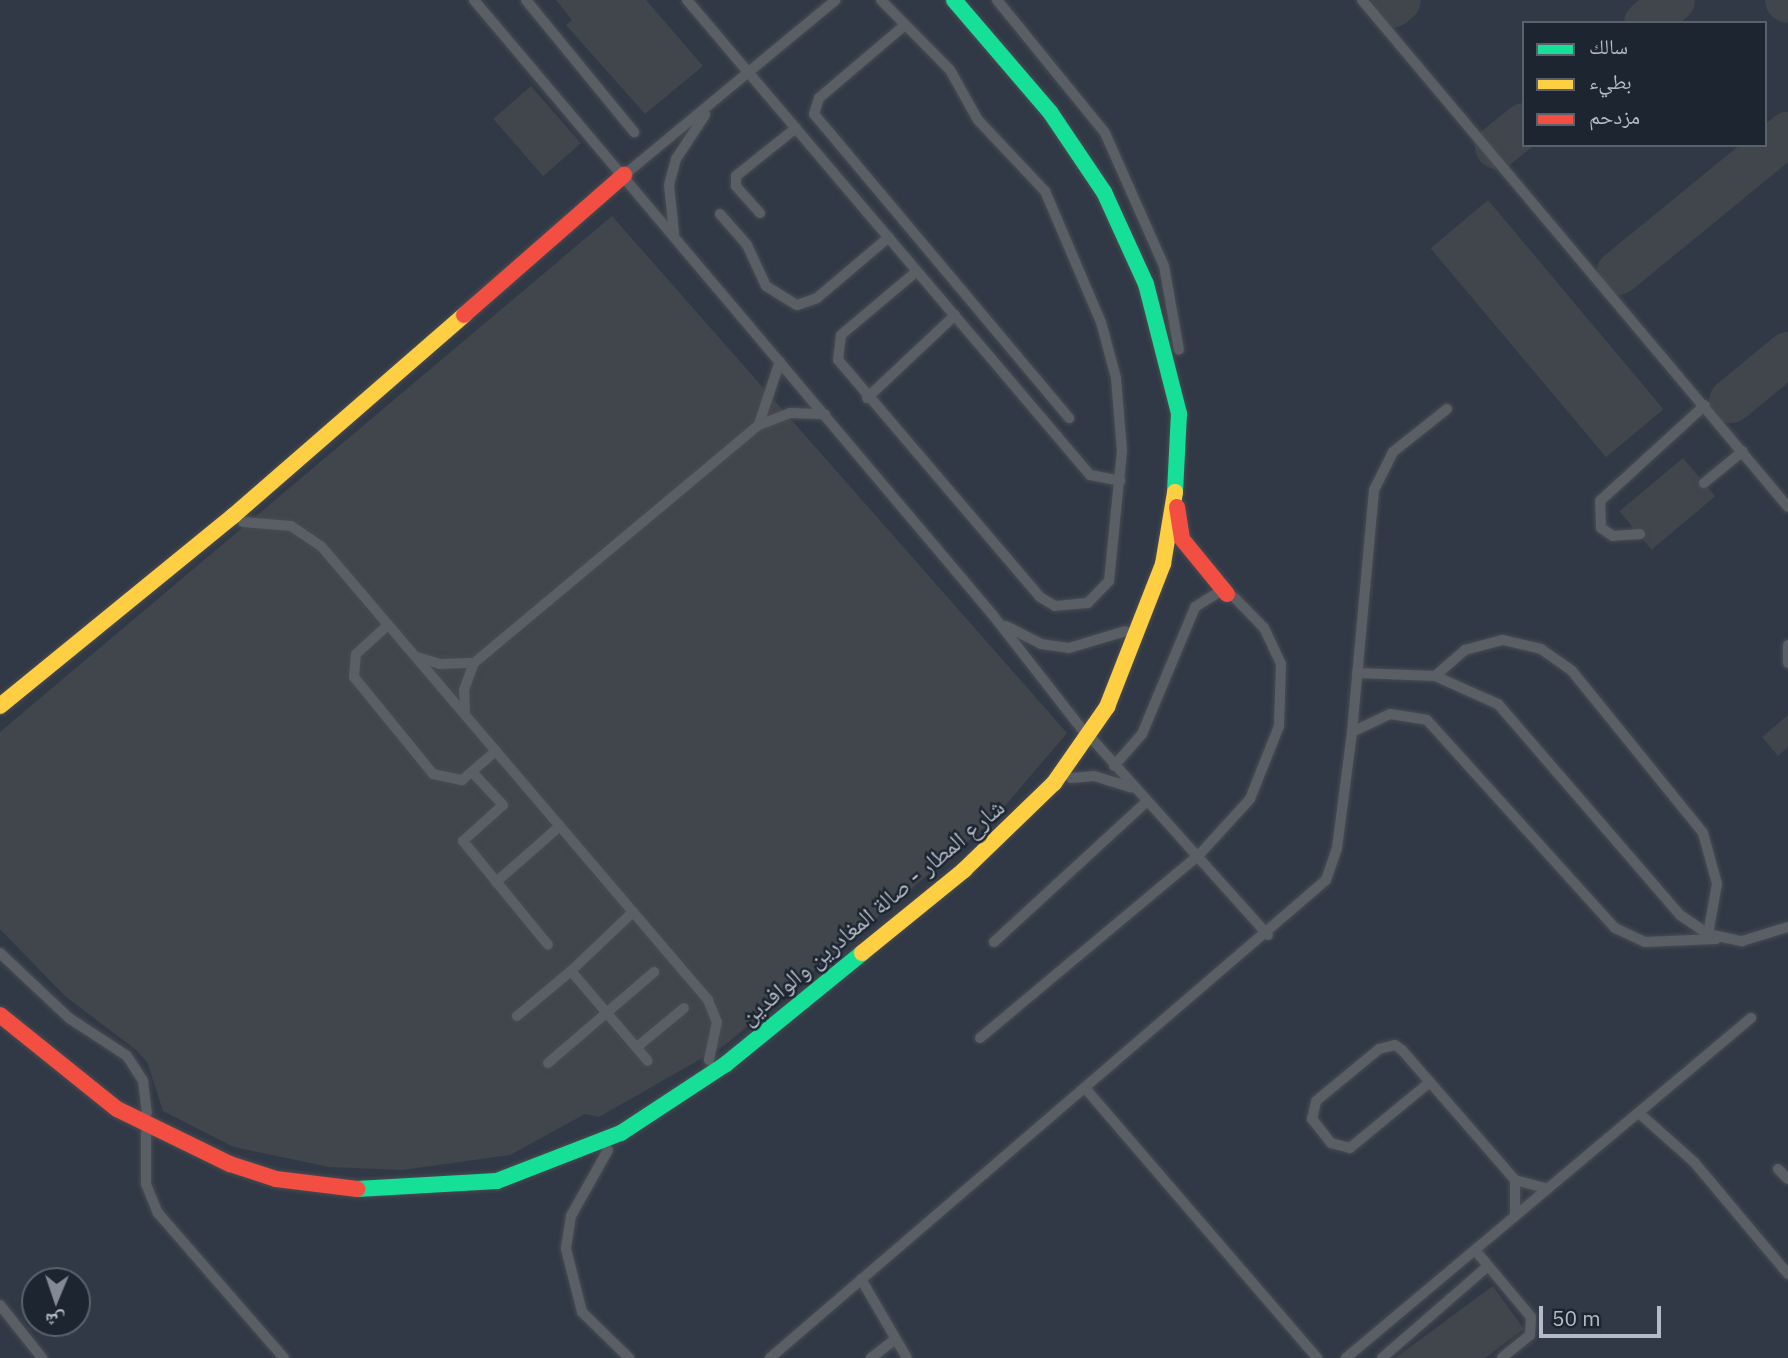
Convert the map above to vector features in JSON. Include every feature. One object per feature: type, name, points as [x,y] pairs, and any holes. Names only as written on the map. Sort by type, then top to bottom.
[{"type":"highway","name":"شارع المطار - صالة المغادرين والوافدين","points":[[0,1015],[88,1089],[146,1126],[276,1179],[372,1191],[497,1181],[621,1133],[687,1092],[964,870],[1054,783],[1088,738],[1146,615],[1177,488],[1179,413],[1146,284],[1104,192],[1050,112],[954,0]]},
{"type":"highway","points":[[0,706],[216,530],[624,175]]},
{"type":"highway","points":[[1177,488],[1182,540],[1227,594]]},
{"type":"lane","points":[[474,0],[992,614],[1088,738],[1268,935]]},
{"type":"lane","points":[[526,0],[634,132]]},
{"type":"lane","points":[[687,0],[1090,475],[1120,481]]},
{"type":"lane","points":[[624,175],[751,75],[836,0]]},
{"type":"lane","points":[[881,0],[950,70],[978,120],[1054,207],[1110,348],[1120,481],[1109,581],[1088,603],[1055,606],[1028,585],[945,479],[867,398],[838,360],[841,335],[917,271]]},
{"type":"lane","points":[[998,0],[1105,133],[1149,225],[1175,309],[1179,413]]},
{"type":"lane","points":[[1362,0],[1744,451],[1788,507]]},
{"type":"lane","points":[[905,25],[819,98],[814,114],[1069,418]]},
{"type":"lane","points":[[676,237],[669,198],[676,159],[712,105]]},
{"type":"lane","points":[[760,213],[736,186],[736,176],[796,128]]},
{"type":"lane","points":[[720,214],[747,245],[766,286],[797,305],[817,298],[888,237]]},
{"type":"lane","points":[[867,398],[955,315]]},
{"type":"lane","points":[[759,425],[780,361]]},
{"type":"lane","points":[[1640,534],[1613,536],[1601,528],[1600,501],[1705,405]]},
{"type":"lane","points":[[769,1358],[1315,893],[1333,865],[1352,732],[1374,490],[1393,452],[1447,409]]},
{"type":"lane","points":[[465,715],[464,690],[474,663],[759,425],[790,413],[825,414]]},
{"type":"lane","points":[[1704,483],[1744,451]]},
{"type":"lane","points":[[216,530],[261,521],[303,532],[388,625],[633,912],[714,1010],[713,1053],[687,1092]]},
{"type":"lane","points":[[980,1038],[1198,856],[1250,799],[1268,764],[1281,711],[1274,646],[1252,613],[1227,594],[1214,594],[1195,607],[1142,734],[1114,766]]},
{"type":"lane","points":[[992,614],[1032,640],[1069,648],[1115,637],[1146,615]]},
{"type":"lane","points":[[388,625],[356,654],[354,677],[438,779],[454,781],[473,773],[496,751]]},
{"type":"lane","points":[[1435,676],[1465,650],[1503,640],[1541,649],[1572,671],[1703,833],[1717,884],[1707,934]]},
{"type":"lane","points":[[1788,645],[1788,663]]},
{"type":"lane","points":[[414,656],[440,664],[474,663]]},
{"type":"lane","points":[[1357,673],[1435,676],[1497,704],[1680,915],[1707,934],[1724,938]]},
{"type":"lane","points":[[1352,732],[1390,715],[1427,720],[1615,928],[1645,942],[1724,938],[1760,940],[1788,927]]},
{"type":"lane","points":[[473,773],[503,805],[463,841],[548,945]]},
{"type":"lane","points":[[1054,783],[1094,776],[1134,788]]},
{"type":"lane","points":[[995,942],[1146,802]]},
{"type":"lane","points":[[496,882],[560,826]]},
{"type":"lane","points":[[517,1016],[571,971],[633,912]]},
{"type":"lane","points":[[0,953],[69,1018],[137,1067],[146,1126],[146,1184],[158,1213],[284,1358]]},
{"type":"lane","points":[[571,971],[648,1061]]},
{"type":"lane","points":[[548,1063],[654,972]]},
{"type":"lane","points":[[636,1047],[684,1008]]},
{"type":"lane","points":[[1346,1358],[1751,1018]]},
{"type":"lane","points":[[1430,1082],[1350,1148],[1336,1147],[1312,1119],[1316,1101],[1387,1045],[1402,1050],[1430,1082],[1515,1180],[1548,1189]]},
{"type":"lane","points":[[1085,1088],[1317,1358]]},
{"type":"lane","points":[[1639,1113],[1694,1162],[1788,1274]]},
{"type":"lane","points":[[621,1133],[571,1216],[566,1249],[582,1312],[629,1358]]},
{"type":"lane","points":[[1779,1169],[1788,1180]]},
{"type":"lane","points":[[1515,1180],[1515,1216]]},
{"type":"lane","points":[[1475,1250],[1532,1326],[1502,1358]]},
{"type":"lane","points":[[1382,1358],[1489,1266]]},
{"type":"lane","points":[[861,1279],[878,1300],[893,1341],[907,1358]]},
{"type":"lane","points":[[0,1305],[42,1358]]},
{"type":"lane","points":[[871,1358],[893,1341]]},
{"type":"shaded area","points":[[0,0],[1788,0],[1788,1358],[0,1358]]},
{"type":"building","points":[[556,0],[646,0],[703,66],[645,114],[566,25],[572,20]]},
{"type":"building","points":[[531,86],[581,143],[543,176],[493,119]]},
{"type":"building","points":[[1488,200],[1663,409],[1606,457],[1431,248]]},
{"type":"building","points":[[612,216],[1067,733],[993,820],[725,1045],[599,1117],[585,1114],[510,1155],[402,1170],[329,1167],[234,1147],[163,1111],[147,1062],[136,1050],[65,996],[0,929],[0,732]]},
{"type":"building","points":[[1683,458],[1715,496],[1652,550],[1619,511]]},
{"type":"building","points":[[1788,715],[1788,747],[1778,756],[1762,737]]},
{"type":"building","points":[[1493,1286],[1524,1329],[1485,1358],[1395,1358]]},
{"type":"taxiway","points":[[1392,6],[1399,0]]},
{"type":"taxiway","points":[[1648,21],[1673,0]]},
{"type":"taxiway","points":[[1497,147],[1522,127]]},
{"type":"taxiway","points":[[1618,273],[1788,134]]},
{"type":"taxiway","points":[[1731,401],[1788,354]]},
{"type":"traffic: fast","points":[[954,0],[1050,112],[1104,192],[1146,284],[1179,413],[1175,492]]},
{"type":"traffic: fast","points":[[357,1189],[497,1181],[621,1133],[726,1064],[862,953]]},
{"type":"traffic: slow","points":[[0,706],[233,516],[464,315]]},
{"type":"traffic: slow","points":[[862,953],[964,870],[1054,783],[1107,707],[1163,564],[1175,492]]},
{"type":"traffic: jam","points":[[464,315],[624,175]]},
{"type":"traffic: jam","points":[[1177,507],[1182,539],[1227,594]]},
{"type":"traffic: jam","points":[[0,1015],[117,1109],[230,1164],[276,1179],[357,1189]]}]
